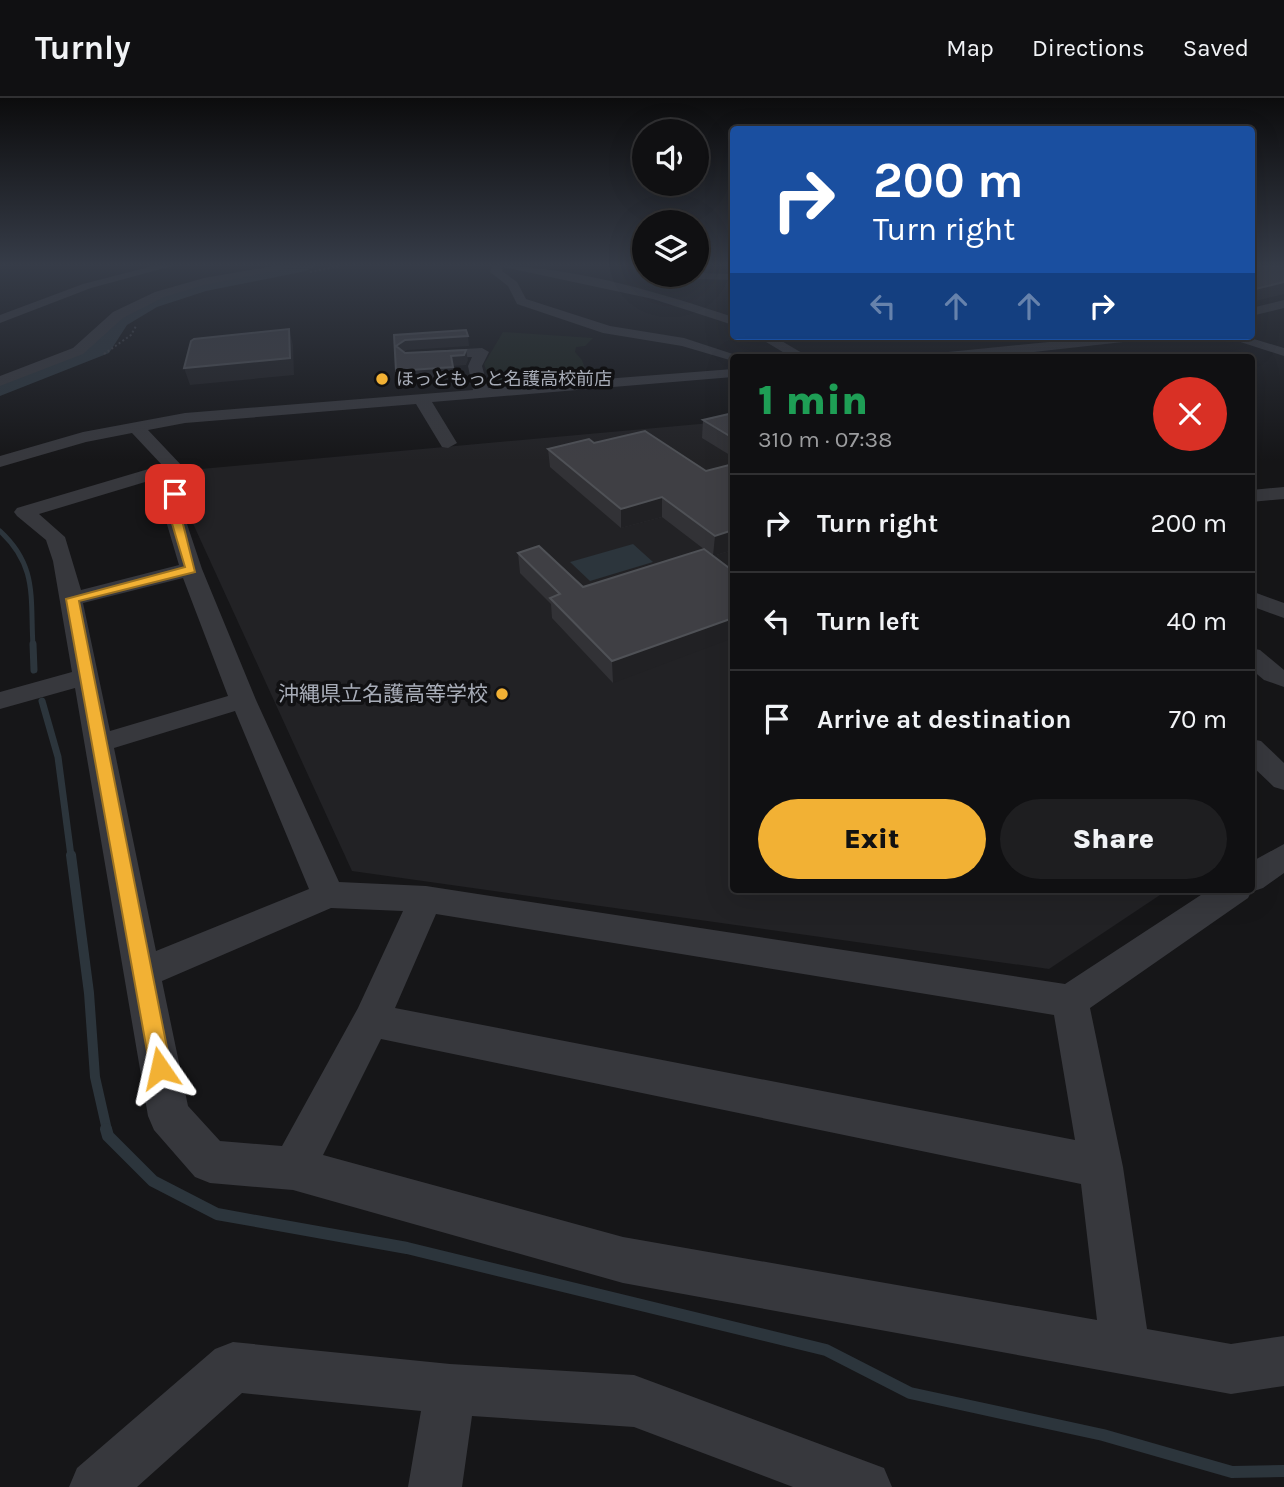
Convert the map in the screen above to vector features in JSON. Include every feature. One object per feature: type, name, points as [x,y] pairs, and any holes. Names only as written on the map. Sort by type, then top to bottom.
[{"type":"street","points":[[0,381],[88,346],[103,331]]},
{"type":"street","points":[[613,331],[684,342],[730,356]]},
{"type":"street","points":[[771,340],[797,354]]},
{"type":"street","points":[[974,354],[1110,340]]},
{"type":"street","points":[[1243,340],[1284,352]]},
{"type":"street","points":[[407,357],[482,352],[475,366],[481,393]]},
{"type":"street","points":[[12,358],[48,363]]},
{"type":"street","points":[[0,462],[83,437],[135,426],[257,411],[730,373]]},
{"type":"street","points":[[421,398],[448,443]]},
{"type":"street","points":[[135,426],[174,467],[176,520],[191,569],[243,699],[328,895]]},
{"type":"street","points":[[24,512],[174,467]]},
{"type":"street","points":[[1255,496],[1284,493]]},
{"type":"street","points":[[0,504],[24,512],[55,537],[72,599],[169,1116],[210,1163],[293,1168],[623,1260],[1231,1369],[1284,1361]]},
{"type":"street","points":[[72,599],[191,569]]},
{"type":"street","points":[[1255,600],[1284,611]]},
{"type":"street","points":[[1255,621],[1284,621]]},
{"type":"street","points":[[1255,661],[1269,680]]},
{"type":"street","points":[[0,701],[87,676]]},
{"type":"street","points":[[100,743],[243,699]]},
{"type":"street","points":[[1255,752],[1284,780]]},
{"type":"street","points":[[1255,875],[1284,856]]},
{"type":"street","points":[[142,973],[328,895],[426,899],[1070,1001],[1230,893]]},
{"type":"street","points":[[293,1168],[371,1020],[426,899]]},
{"type":"street","points":[[1070,1001],[1101,1167],[1125,1348]]},
{"type":"street","points":[[371,1020],[1101,1167]]},
{"type":"street","points":[[96,1487],[233,1367],[450,1389],[634,1401],[865,1487]]},
{"type":"street","points":[[435,1487],[450,1389]]},
{"type":"path","points":[[104,355],[133,331]]},
{"type":"shaded area","points":[[503,332],[593,338],[585,346],[576,347],[575,352],[582,360],[589,380],[492,388],[484,364]]},
{"type":"shaded area","name":"沖縄県立名護高等学校","points":[[730,421],[730,893],[1163,893],[1049,969],[352,871],[190,517],[190,470]]},
{"type":"shaded area","points":[[633,544],[653,562],[590,581],[570,562]]},
{"type":"building","points":[[289,331],[290,358],[184,368],[191,341]]},
{"type":"building","points":[[466,331],[468,336],[405,340],[396,346],[405,353],[466,350],[464,355],[451,356],[453,367],[396,371],[394,335]]},
{"type":"building","points":[[730,414],[730,436],[703,420]]},
{"type":"building","points":[[645,431],[706,471],[730,465],[730,531],[715,536],[662,497],[621,509],[548,449],[589,439],[594,443]]},
{"type":"building","points":[[539,546],[583,587],[704,549],[730,569],[730,619],[612,661],[550,598],[560,594],[518,553]]},
{"type":"waterway","points":[[0,389],[101,348],[113,331]]},
{"type":"waterway","points":[[0,531],[21,557],[26,570],[30,584],[33,646]]},
{"type":"waterway","points":[[33,644],[34,670]]},
{"type":"waterway","points":[[42,701],[58,757],[71,856]]},
{"type":"waterway","points":[[71,855],[89,993],[95,1077],[107,1130]]},
{"type":"waterway","points":[[106,1129],[108,1136],[153,1181],[217,1214],[407,1248],[826,1350],[910,1393],[1103,1435],[1232,1472],[1284,1471]]},
{"type":"place","name":"ほっともっと名護高校前店","points":[[382,379]]},
{"type":"place","name":"沖縄県立名護高等学校","points":[[502,694]]},
{"type":"route","points":[[160,1068],[72,599],[191,569],[176,520],[175,494]]}]
